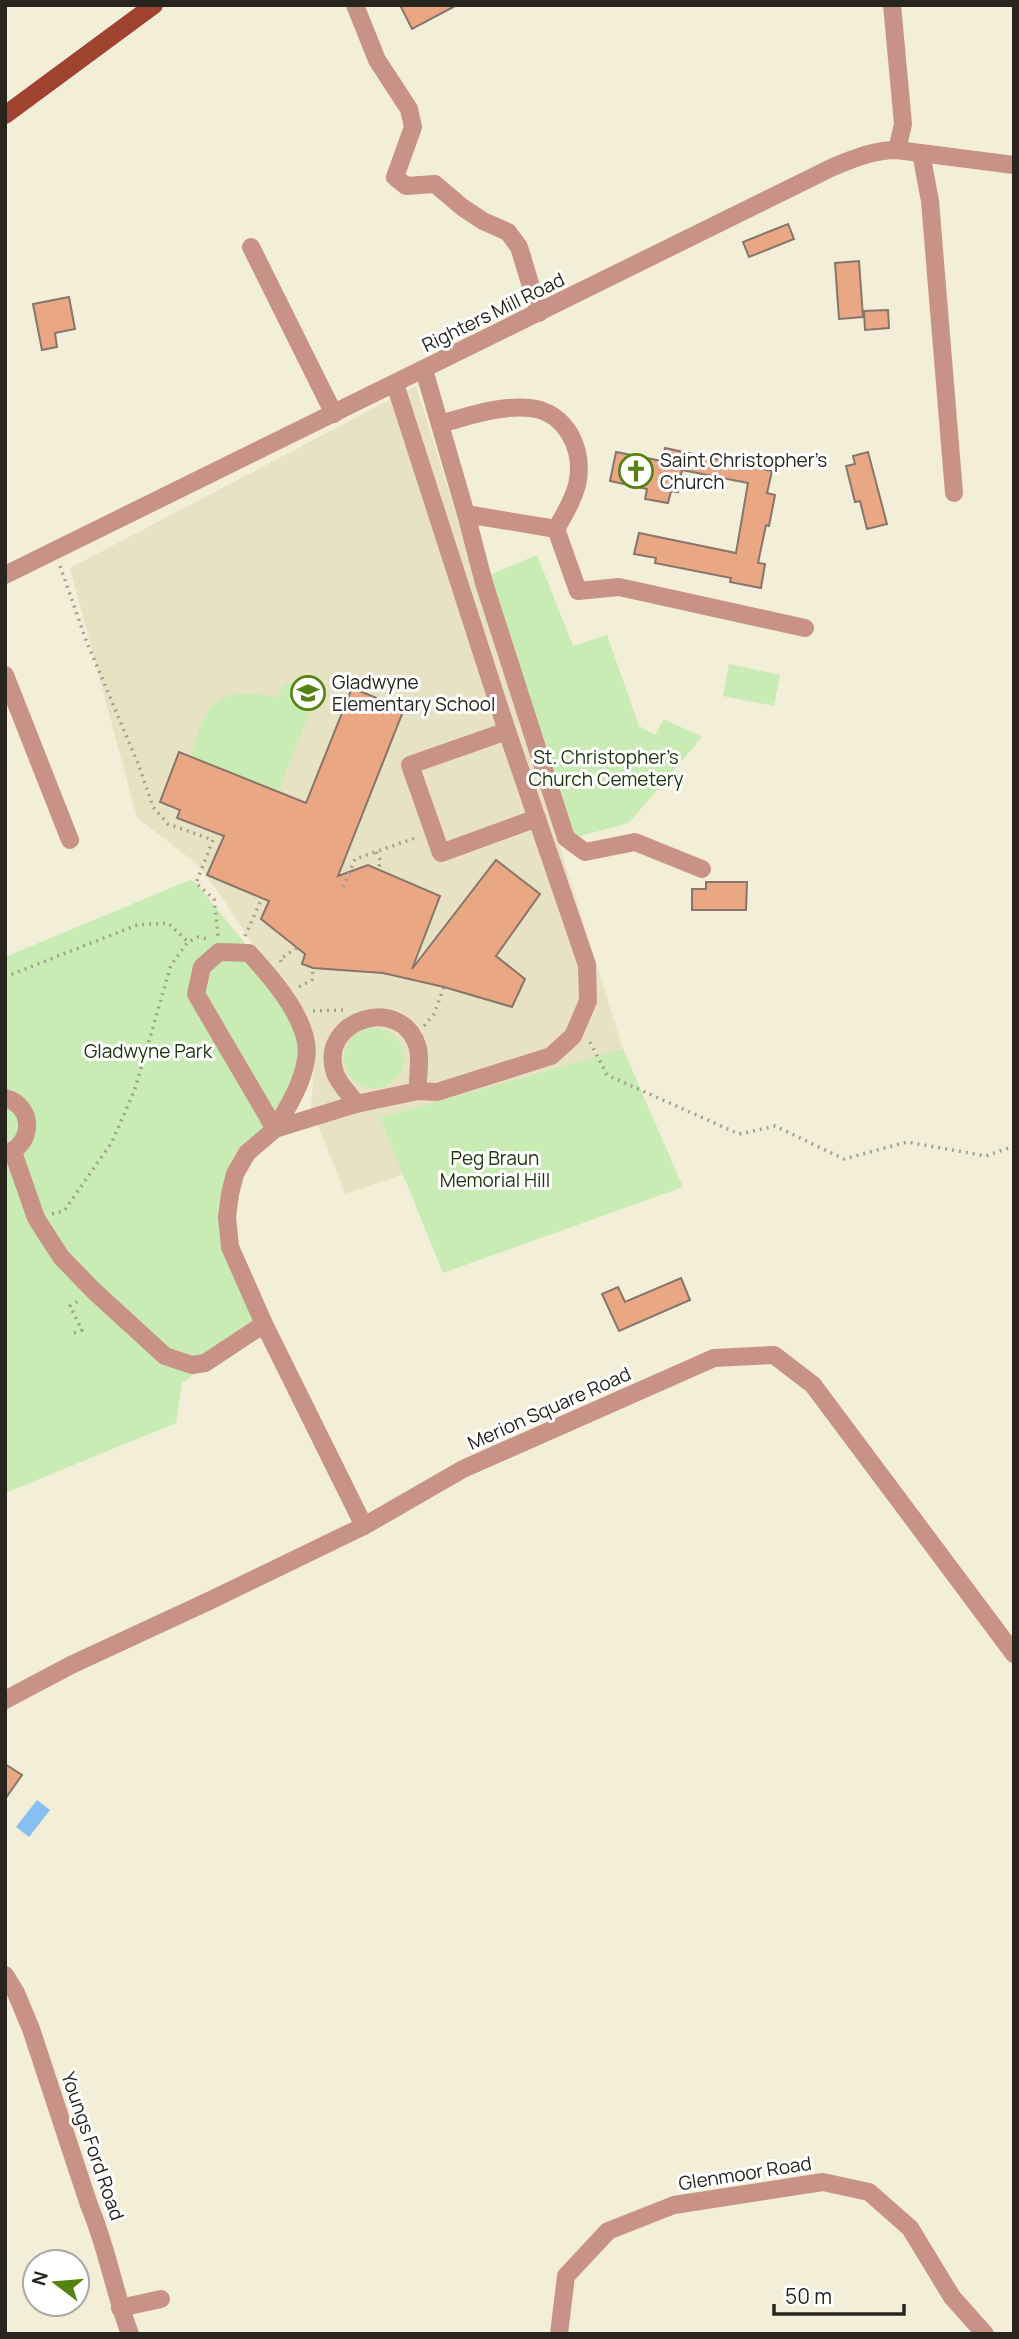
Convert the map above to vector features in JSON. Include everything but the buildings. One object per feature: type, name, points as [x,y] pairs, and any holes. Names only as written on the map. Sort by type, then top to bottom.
[{"type":"main road","points":[[5,116],[154,5]]},
{"type":"street","points":[[355,5],[377,60],[409,109],[413,127],[395,177],[406,186],[435,184],[483,221],[508,232],[519,247],[539,313]]},
{"type":"street","points":[[892,5],[903,124],[897,150]]},
{"type":"street","name":"Righters Mill Road","points":[[5,575],[833,167],[870,153],[897,150],[1014,164]]},
{"type":"street","points":[[921,153],[930,201],[954,493]]},
{"type":"street","points":[[251,247],[334,414]]},
{"type":"street","points":[[424,370],[484,583],[566,838],[585,852],[635,842],[702,869]]},
{"type":"street","points":[[275,1129],[356,1104],[418,1091],[437,1092],[551,1056],[573,1036],[588,1001],[587,965],[507,731],[396,384]]},
{"type":"street","points":[[440,424],[507,408],[534,408],[556,417],[574,442],[578,477],[573,497],[556,529],[578,591],[619,587],[805,628]]},
{"type":"street","points":[[466,514],[556,529]]},
{"type":"street","points":[[5,675],[70,840]]},
{"type":"street","points":[[507,731],[410,765],[441,853],[537,818]]},
{"type":"street","points":[[275,1129],[196,994],[202,967],[221,941],[249,953],[281,988],[307,1040],[306,1060],[298,1086],[275,1129],[247,1153],[235,1174],[227,1217],[230,1247],[264,1324],[364,1526]]},
{"type":"street","points":[[356,1104],[334,1071],[333,1056],[337,1042],[345,1030],[357,1021],[372,1017],[393,1020],[410,1033],[418,1046],[418,1091]]},
{"type":"street","points":[[5,1098],[18,1104],[28,1125],[24,1141],[9,1153],[36,1218],[61,1257],[75,1273],[164,1356],[192,1365],[205,1363],[264,1324]]},
{"type":"street","name":"Merion Square Road","points":[[5,1700],[71,1665],[364,1526],[463,1469],[714,1358],[774,1354],[813,1385],[1014,1654]]},
{"type":"street","name":"Youngs Ford Road","points":[[5,1975],[16,1993],[31,2029],[99,2229],[120,2308],[130,2334]]},
{"type":"street","name":"Glenmoor Road","points":[[559,2334],[566,2276],[608,2231],[674,2205],[823,2182],[869,2192],[910,2228],[952,2297],[985,2334]]},
{"type":"street","points":[[120,2308],[160,2299]]},
{"type":"path","points":[[36,1218],[64,1211],[111,1142],[135,1088],[171,965],[188,942],[198,937],[221,941],[214,899],[196,883],[213,840],[168,824],[153,807],[139,766],[86,640],[55,551]]},
{"type":"path","points":[[343,887],[355,859],[433,831]]},
{"type":"path","points":[[376,852],[381,861],[378,869]]},
{"type":"path","points":[[245,936],[262,898]]},
{"type":"path","points":[[5,977],[137,925],[168,923],[188,942]]},
{"type":"path","points":[[285,970],[280,959],[297,948]]},
{"type":"path","points":[[294,990],[312,980],[313,968]]},
{"type":"path","points":[[418,1025],[420,1030],[428,1023],[444,987]]},
{"type":"path","points":[[312,1020],[307,1011],[350,1010],[343,1017]]},
{"type":"path","points":[[579,1021],[607,1075],[739,1134],[775,1126],[844,1159],[907,1142],[986,1156],[1014,1146]]},
{"type":"path","points":[[70,1306],[82,1330],[75,1333]]},
{"type":"shaded area","name":"Gladwyne Elementary School","points":[[416,386],[623,1049],[642,1093],[345,1194],[311,1107],[314,1066],[296,1009],[196,863],[137,818],[70,568]]},
{"type":"green space","name":"St. Christopher’s Church Cemetery","points":[[537,555],[573,646],[607,635],[639,726],[655,735],[664,719],[702,737],[629,823],[573,838],[489,575]]},
{"type":"green space","points":[[729,664],[780,675],[774,706],[723,696]]},
{"type":"green space","points":[[300,679],[311,684],[317,695],[278,791],[190,757],[206,714],[220,700],[238,694],[277,698],[283,686]]},
{"type":"green space","name":"Gladwyne Park","points":[[190,880],[196,883],[281,988],[307,1040],[298,1086],[247,1153],[227,1217],[264,1324],[182,1383],[176,1423],[5,1493],[5,957]]},
{"type":"green space","points":[[368,1028],[380,1028],[396,1036],[402,1046],[402,1070],[396,1080],[380,1088],[368,1088],[352,1080],[344,1064],[344,1052],[352,1036]]},
{"type":"green space","name":"Peg Braun Memorial Hill","points":[[623,1049],[683,1187],[443,1273],[380,1118]]},
{"type":"water","points":[[37,1800],[50,1810],[29,1837],[16,1827]]},
{"type":"place","name":"Saint Christopher’s Church","points":[[636,471]]},
{"type":"place","name":"Gladwyne Elementary School","points":[[308,693]]}]
